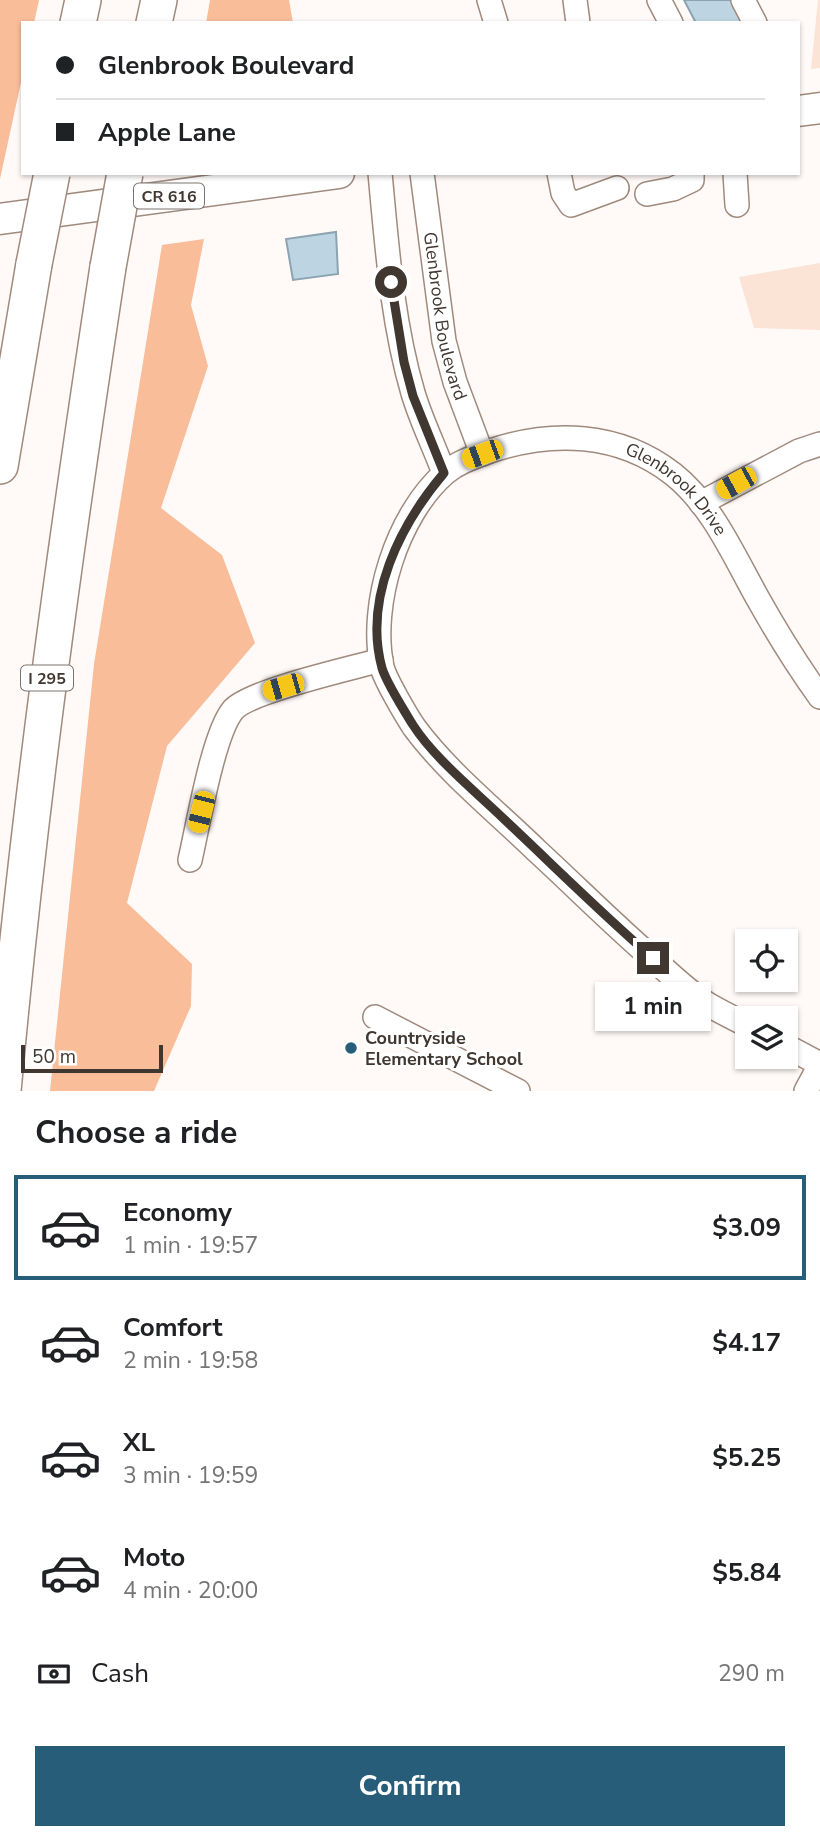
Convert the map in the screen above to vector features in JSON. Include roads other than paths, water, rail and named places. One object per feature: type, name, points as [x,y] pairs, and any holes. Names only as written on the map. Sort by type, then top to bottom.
[{"type":"highway","points":[[78,21],[83,0]]},
{"type":"highway","points":[[155,21],[159,0]]},
{"type":"highway","points":[[0,466],[52,175]]},
{"type":"highway","name":"I 295","points":[[3,1091],[17,935],[52,638],[84,414],[125,175]]},
{"type":"main road","points":[[800,111],[820,108]]},
{"type":"main road","name":"CR 616","points":[[0,219],[324,175]]},
{"type":"street","points":[[489,0],[495,21]]},
{"type":"street","points":[[575,0],[578,21]]},
{"type":"street","points":[[659,0],[670,21]]},
{"type":"street","points":[[743,0],[754,21]]},
{"type":"street","points":[[380,175],[391,282],[404,362],[413,396],[444,473],[423,499],[396,544],[381,597],[377,625],[383,670],[414,726],[446,764],[667,971],[708,1004],[735,1019]]},
{"type":"street","name":"Glenbrook Boulevard","points":[[422,175],[444,341],[455,382],[482,454]]},
{"type":"street","points":[[559,175],[563,193],[571,205],[617,188]]},
{"type":"street","points":[[647,194],[673,189],[692,180],[692,175]]},
{"type":"street","points":[[735,175],[737,205]]},
{"type":"street","name":"Glenbrook Drive","points":[[444,473],[459,462],[539,439],[585,438],[609,442],[632,449],[653,460],[681,482],[701,503],[777,631],[820,697]]},
{"type":"street","points":[[701,503],[799,451],[820,443]]},
{"type":"street","points":[[190,860],[219,740],[234,709],[259,694],[382,660]]},
{"type":"street","points":[[375,1017],[518,1091]]},
{"type":"street","points":[[798,1052],[820,1064],[806,1091]]},
{"type":"place","name":"Countryside Elementary School","points":[[351,1048]]}]
